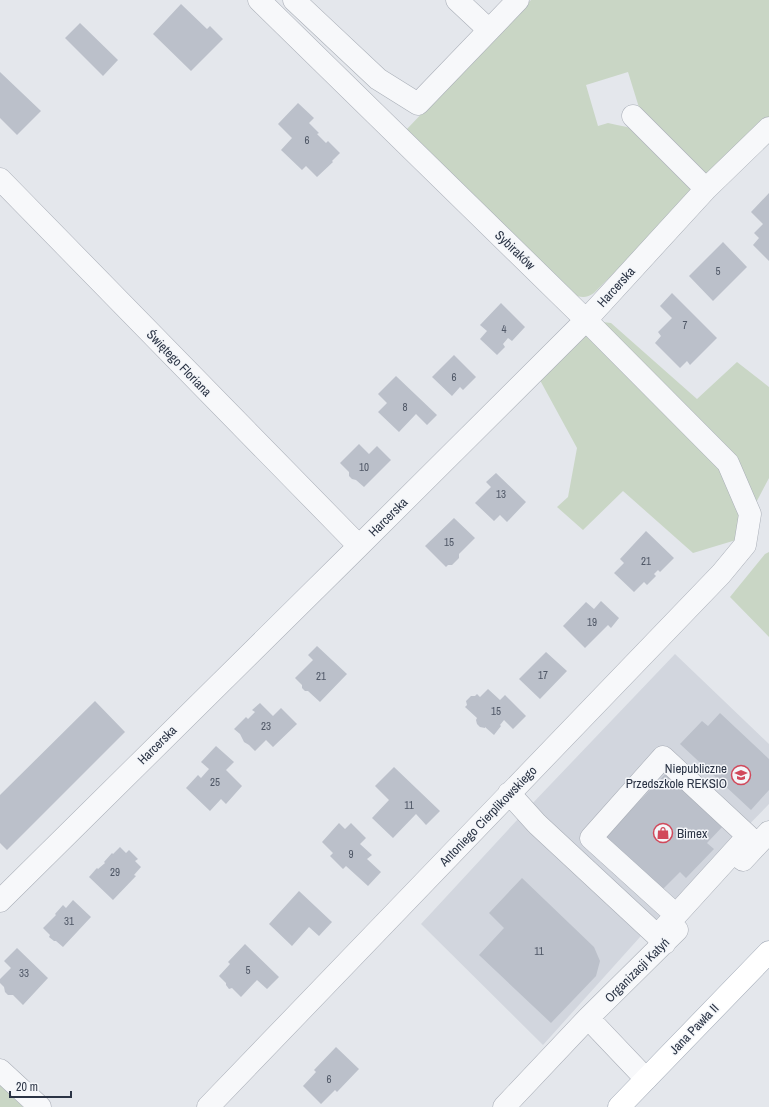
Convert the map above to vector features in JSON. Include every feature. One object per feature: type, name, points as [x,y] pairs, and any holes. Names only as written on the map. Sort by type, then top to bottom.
[{"type":"main road","name":"Jana Pawła II","points":[[619,1107],[769,952]]},
{"type":"street","name":"Sybiraków","points":[[259,0],[586,320],[728,463],[750,514]]},
{"type":"street","points":[[294,0],[378,79],[418,104],[518,0]]},
{"type":"street","points":[[457,0],[489,30]]},
{"type":"street","points":[[633,116],[706,189]]},
{"type":"street","name":"Harcerska","points":[[0,901],[586,320],[706,189],[769,128]]},
{"type":"street","name":"Świętego Floriana","points":[[0,179],[358,546]]},
{"type":"street","name":"Antoniego Cierplikowskiego","points":[[208,1107],[721,574],[745,545],[750,514]]},
{"type":"street","points":[[510,793],[537,824],[661,940],[676,915],[748,836],[663,757],[591,838],[676,915]]},
{"type":"street","name":"Organizacji Katyń","points":[[504,1107],[661,940],[769,832]]},
{"type":"street","points":[[588,1018],[646,1080]]},
{"type":"street","points":[[0,1070],[40,1107]]},
{"type":"shaded area","points":[[675,654],[769,744],[769,804],[649,927],[543,1045],[421,924],[530,806]]},
{"type":"green space","points":[[531,0],[769,0],[769,120],[708,176],[641,114],[628,72],[586,85],[598,126],[608,123],[627,127],[639,133],[692,189],[691,196],[594,293],[586,297],[577,296],[406,130]]},
{"type":"green space","points":[[586,320],[611,323],[697,399],[737,362],[769,387],[769,478],[750,514],[746,537],[693,553],[623,491],[583,530],[557,507],[568,497],[577,448],[535,371]]},
{"type":"green space","points":[[769,552],[769,637],[730,597],[765,554]]},
{"type":"green space","points":[[0,1084],[23,1107],[0,1107]]},
{"type":"building","points":[[181,4],[207,29],[210,26],[223,39],[191,71],[153,34]]},
{"type":"building","points":[[80,23],[118,60],[103,76],[65,38]]},
{"type":"building","points":[[0,72],[41,111],[17,135],[0,118]]},
{"type":"building","points":[[298,103],[314,118],[309,123],[319,133],[317,134],[326,143],[328,141],[340,153],[317,177],[306,166],[302,170],[281,150],[292,138],[278,124]]},
{"type":"building","points":[[769,193],[769,261],[753,245],[759,238],[754,233],[763,224],[751,212]]},
{"type":"building","points":[[723,242],[747,267],[713,301],[689,276]]},
{"type":"building","points":[[672,293],[717,338],[690,365],[687,361],[680,368],[655,343],[661,336],[658,332],[672,318],[660,306]]},
{"type":"building","points":[[501,303],[525,327],[512,341],[508,338],[503,344],[505,347],[497,355],[480,339],[487,331],[480,325]]},
{"type":"building","points":[[454,355],[476,377],[463,390],[460,387],[452,396],[432,377]]},
{"type":"building","points":[[396,376],[437,415],[427,425],[416,414],[399,432],[378,412],[387,403],[378,394]]},
{"type":"building","points":[[359,444],[369,454],[377,446],[391,460],[364,487],[349,476],[349,472],[340,463]]},
{"type":"building","points":[[496,473],[526,502],[507,522],[500,515],[494,521],[475,503],[491,487],[486,482]]},
{"type":"building","points":[[454,518],[475,538],[459,554],[459,558],[452,565],[448,565],[446,567],[425,546]]},
{"type":"building","points":[[646,531],[674,558],[660,572],[658,570],[654,574],[656,576],[647,585],[644,582],[634,592],[614,573],[624,563],[620,559]]},
{"type":"building","points":[[601,601],[619,618],[611,628],[608,625],[585,648],[563,626],[586,602],[594,609]]},
{"type":"building","points":[[317,646],[347,674],[320,702],[308,691],[305,691],[302,688],[302,685],[295,678],[313,660],[308,655]]},
{"type":"building","points":[[546,652],[567,671],[540,699],[519,679]]},
{"type":"building","points":[[488,689],[500,700],[505,695],[526,716],[513,729],[504,720],[494,735],[485,727],[480,727],[477,724],[477,718],[465,707],[467,705],[466,701],[471,696],[475,696],[477,694],[480,697]]},
{"type":"building","points":[[95,701],[125,732],[7,850],[0,843],[0,795]]},
{"type":"building","points":[[260,703],[273,716],[281,708],[297,724],[273,747],[266,740],[255,751],[244,742],[240,734],[234,729],[246,717],[248,719],[255,712],[252,710]]},
{"type":"building","name":"Niepubliczne Przedszkole REKSIO","points":[[720,713],[769,759],[769,790],[751,810],[680,744],[702,721],[708,726]]},
{"type":"building","points":[[216,746],[234,762],[226,770],[242,786],[226,804],[221,799],[210,811],[186,788],[198,775],[201,778],[209,769],[201,762]]},
{"type":"building","points":[[394,767],[440,811],[426,825],[416,814],[393,838],[372,818],[389,800],[375,786]]},
{"type":"building","points":[[669,770],[725,824],[707,843],[714,849],[686,878],[680,872],[661,891],[605,837]]},
{"type":"building","points":[[339,823],[345,829],[351,823],[366,838],[360,844],[372,855],[367,859],[381,872],[368,886],[346,866],[343,869],[330,856],[333,853],[322,842]]},
{"type":"building","points":[[120,847],[126,853],[129,850],[138,859],[135,861],[141,867],[134,875],[136,876],[113,900],[89,877],[97,868],[98,869],[105,863],[104,862],[112,853],[113,854]]},
{"type":"building","points":[[522,878],[594,947],[600,961],[596,976],[551,1023],[479,955],[504,928],[489,913]]},
{"type":"building","points":[[299,891],[332,922],[319,936],[309,927],[292,946],[269,924]]},
{"type":"building","points":[[73,900],[91,917],[63,947],[49,937],[50,935],[43,928],[56,915],[55,914],[63,905],[66,908]]},
{"type":"building","points":[[245,944],[279,977],[267,989],[257,980],[241,997],[232,988],[229,989],[226,983],[219,976],[230,964],[228,962]]},
{"type":"building","points":[[17,948],[48,978],[23,1005],[13,995],[8,995],[0,983],[0,979],[11,968],[4,961]]},
{"type":"building","points":[[336,1047],[359,1069],[337,1092],[335,1090],[321,1104],[303,1086],[316,1072],[314,1070]]},
{"type":"place","name":"Niepubliczne Przedszkole REKSIO","points":[[741,775]]},
{"type":"place","name":"Bimex","points":[[663,833]]}]
